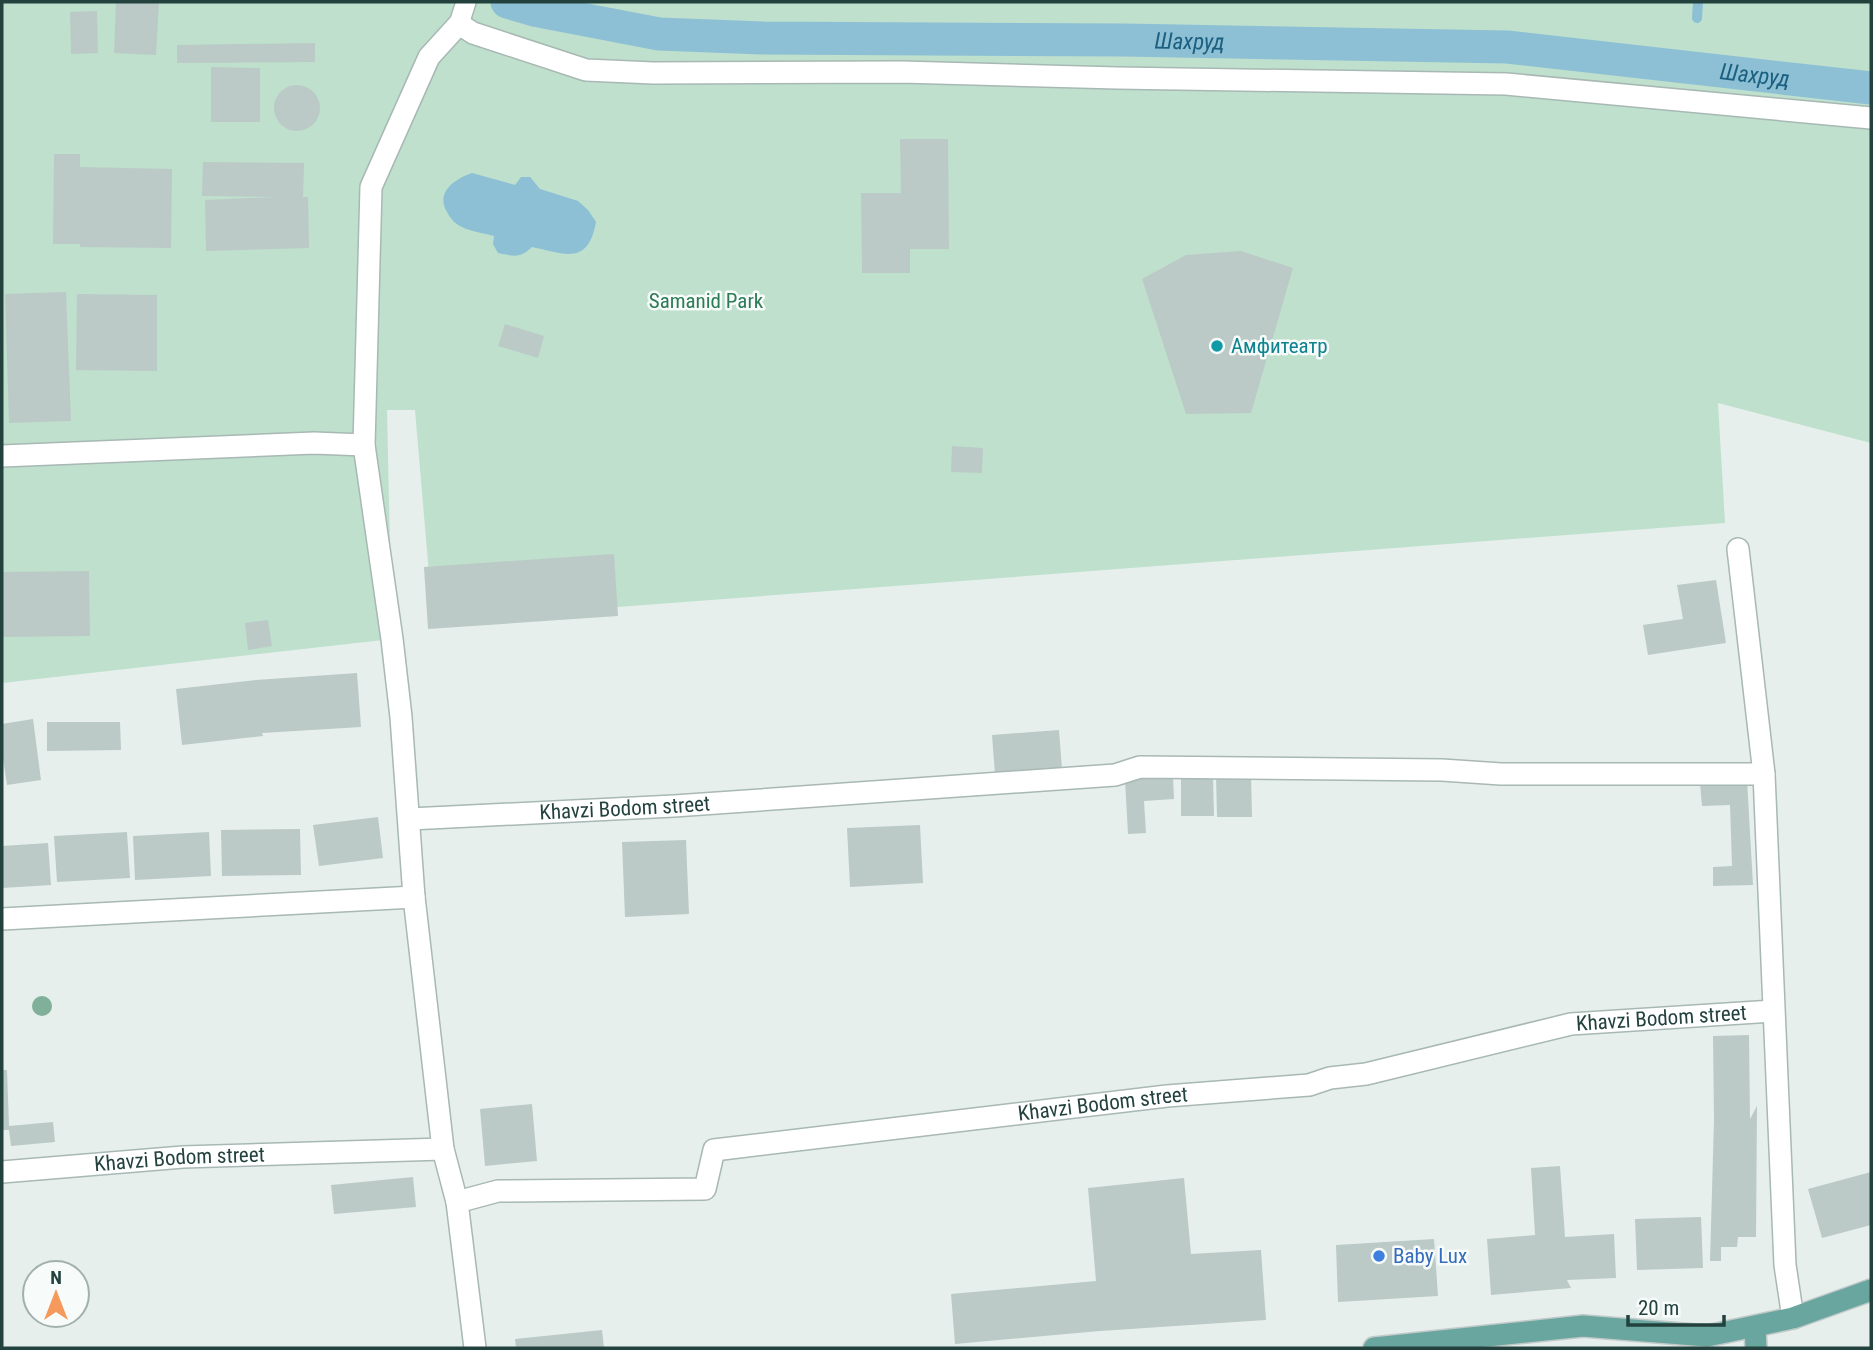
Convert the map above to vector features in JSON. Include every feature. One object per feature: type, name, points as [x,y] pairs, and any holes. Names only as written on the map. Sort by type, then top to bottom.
[{"type":"main road","points":[[1374,1348],[1583,1326],[1755,1338],[1793,1318],[1871,1290]]},
{"type":"main road","points":[[1685,1348],[1707,1336]]},
{"type":"street","points":[[475,1348],[457,1202],[443,1149],[414,897],[401,717],[364,445],[371,187],[429,57],[459,24],[474,33],[586,70],[653,74],[902,72],[1506,84],[1871,118]]},
{"type":"street","points":[[2,456],[314,443],[364,445]]},
{"type":"street","name":"Khavzi Bodom street","points":[[1738,549],[1763,774],[1785,1265],[1793,1318]]},
{"type":"street","name":"Khavzi Bodom street","points":[[410,819],[674,806],[1115,775],[1140,767],[1442,769],[1501,774],[1763,774]]},
{"type":"street","points":[[2,919],[414,897]]},
{"type":"street","name":"Khavzi Bodom street","points":[[457,1202],[498,1191],[705,1189],[714,1150],[1167,1096],[1310,1085],[1330,1078],[1366,1074],[1571,1024],[1773,1011]]},
{"type":"street","name":"Khavzi Bodom street","points":[[2,1172],[183,1157],[443,1149]]},
{"type":"lane","points":[[459,24],[466,2]]},
{"type":"green space","name":"Samanid Park","points":[[2,2],[1871,2],[1871,443],[1718,403],[1725,523],[433,621],[415,410],[387,410],[392,639],[2,683]]},
{"type":"water","points":[[472,173],[515,185],[521,177],[530,177],[540,189],[578,201],[596,222],[587,245],[573,254],[532,247],[516,256],[498,253],[493,244],[494,236],[459,226],[444,205],[443,198],[449,187]]},
{"type":"building","points":[[116,2],[159,2],[156,55],[114,53]]},
{"type":"building","points":[[97,11],[98,53],[71,54],[70,12]]},
{"type":"building","points":[[315,43],[315,62],[177,63],[177,45]]},
{"type":"building","points":[[211,67],[260,68],[260,122],[211,122]]},
{"type":"building","points":[[297,85],[314,91],[320,108],[314,125],[297,131],[280,125],[274,108],[280,91]]},
{"type":"building","points":[[900,139],[948,139],[949,249],[910,249],[910,273],[862,273],[861,193],[901,193]]},
{"type":"building","points":[[54,154],[80,154],[80,167],[172,169],[171,248],[53,244]]},
{"type":"building","points":[[203,162],[304,163],[303,197],[308,197],[309,248],[206,251],[205,200],[276,197],[202,196]]},
{"type":"building","name":"Амфитеатр","points":[[1241,251],[1293,268],[1251,413],[1186,414],[1142,279],[1186,255]]},
{"type":"building","points":[[66,292],[71,421],[9,423],[5,294]]},
{"type":"building","points":[[77,294],[157,295],[157,371],[76,370]]},
{"type":"building","points":[[505,324],[544,336],[538,358],[498,346]]},
{"type":"building","points":[[952,446],[983,448],[982,473],[951,472]]},
{"type":"building","points":[[614,554],[618,616],[428,629],[424,567]]},
{"type":"building","points":[[89,571],[90,636],[2,637],[2,572]]},
{"type":"building","points":[[1716,580],[1726,643],[1648,655],[1643,625],[1683,619],[1677,585]]},
{"type":"building","points":[[268,620],[272,646],[248,650],[245,623]]},
{"type":"building","points":[[357,673],[361,727],[262,733],[263,736],[182,745],[176,689]]},
{"type":"building","points":[[33,719],[41,780],[7,785],[2,751],[2,724]]},
{"type":"building","points":[[47,722],[120,722],[121,750],[47,751]]},
{"type":"building","points":[[1059,730],[1062,769],[995,774],[992,735]]},
{"type":"building","points":[[1251,775],[1252,817],[1217,817],[1216,776]]},
{"type":"building","points":[[1181,776],[1213,776],[1214,816],[1181,816]]},
{"type":"building","points":[[1173,777],[1174,799],[1144,801],[1146,833],[1128,834],[1125,780]]},
{"type":"building","points":[[1747,780],[1753,885],[1713,886],[1713,867],[1732,866],[1730,805],[1702,806],[1700,783]]},
{"type":"building","points":[[378,817],[383,858],[319,866],[313,825]]},
{"type":"building","points":[[920,825],[923,883],[850,887],[847,828]]},
{"type":"building","points":[[300,829],[301,875],[222,876],[221,830]]},
{"type":"building","points":[[127,832],[130,878],[57,882],[54,836]]},
{"type":"building","points":[[209,832],[211,876],[135,880],[133,836]]},
{"type":"building","points":[[686,840],[689,914],[625,917],[622,842]]},
{"type":"building","points":[[48,843],[51,885],[2,888],[2,846]]},
{"type":"building","points":[[1749,1035],[1750,1119],[1757,1106],[1756,1237],[1738,1237],[1737,1247],[1721,1247],[1721,1261],[1710,1261],[1714,1120],[1713,1036]]},
{"type":"building","points":[[2,1070],[7,1070],[9,1126],[53,1122],[55,1142],[11,1146],[9,1130],[2,1130]]},
{"type":"building","points":[[532,1104],[537,1161],[485,1166],[480,1109]]},
{"type":"building","points":[[1560,1166],[1565,1237],[1614,1234],[1616,1278],[1567,1280],[1571,1288],[1491,1295],[1487,1239],[1535,1235],[1531,1168]]},
{"type":"building","points":[[1871,1172],[1871,1225],[1822,1238],[1808,1189]]},
{"type":"building","points":[[413,1177],[416,1207],[334,1214],[331,1185]]},
{"type":"building","points":[[1184,1178],[1191,1254],[1261,1250],[1266,1320],[955,1344],[951,1294],[1096,1281],[1088,1188]]},
{"type":"building","points":[[1701,1217],[1703,1268],[1637,1270],[1635,1219]]},
{"type":"building","points":[[1434,1239],[1438,1296],[1338,1302],[1336,1245]]},
{"type":"building","points":[[602,1330],[604,1348],[516,1348],[515,1339]]},
{"type":"waterway","name":"Шахруд","points":[[507,2],[534,10],[659,34],[762,38],[1124,40],[1507,47],[1871,88]]},
{"type":"waterway","points":[[1697,18],[1698,2]]},
{"type":"waterway","name":"Шахруд","points":[[1698,69],[1699,63]]},
{"type":"place","name":"Амфитеатр","points":[[1217,346]]},
{"type":"place","name":"Baby Lux","points":[[1379,1256]]}]
